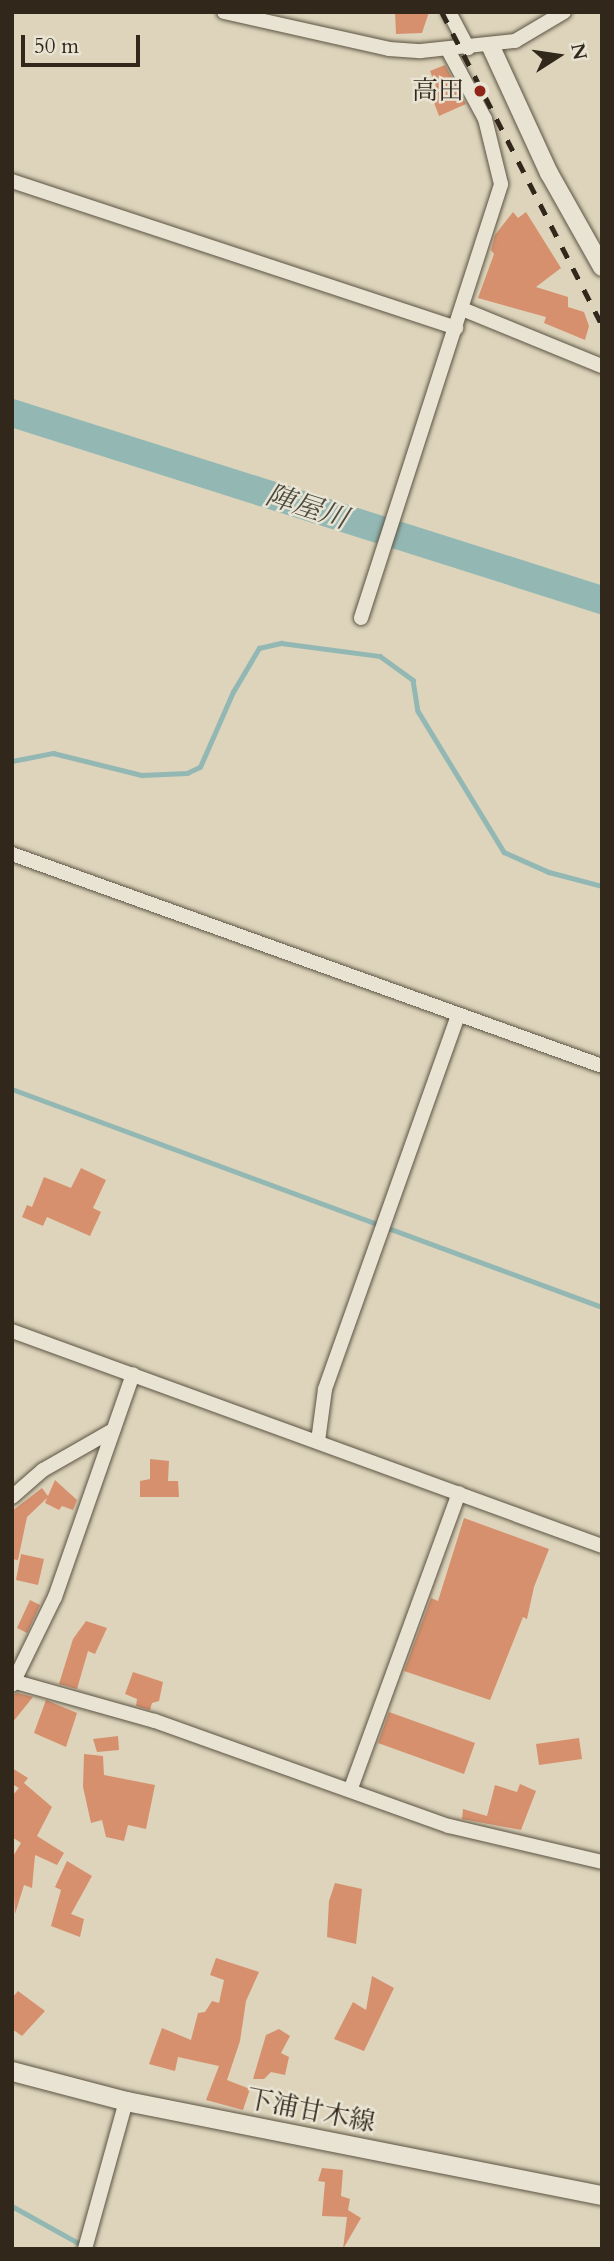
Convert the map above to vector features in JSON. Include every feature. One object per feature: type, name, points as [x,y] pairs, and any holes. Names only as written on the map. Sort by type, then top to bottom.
[{"type":"main road","name":"下浦甘木線","points":[[12,2071],[126,2101],[601,2192]]},
{"type":"street","points":[[225,12],[389,49],[448,50],[491,47],[514,41],[564,12]]},
{"type":"street","points":[[449,12],[468,48]]},
{"type":"street","points":[[491,47],[549,173],[602,267]]},
{"type":"street","points":[[361,618],[463,309],[501,184],[485,119],[448,50]]},
{"type":"street","points":[[12,181],[456,328]]},
{"type":"street","points":[[463,309],[602,366]]},
{"type":"street","points":[[12,854],[602,1066]]},
{"type":"street","points":[[318,1441],[325,1389],[458,1015]]},
{"type":"street","points":[[12,1331],[602,1546]]},
{"type":"street","points":[[133,1374],[55,1597],[14,1684],[155,1721],[351,1788],[449,1826],[602,1862]]},
{"type":"street","points":[[12,1497],[43,1470],[113,1430]]},
{"type":"street","points":[[351,1788],[459,1493]]},
{"type":"street","points":[[85,2249],[126,2101]]},
{"type":"building","points":[[395,12],[429,12],[422,33],[396,34]]},
{"type":"building","points":[[445,65],[466,104],[439,116],[430,92],[437,89],[430,71]]},
{"type":"building","points":[[513,212],[518,218],[526,212],[561,268],[536,287],[568,297],[568,307],[584,312],[589,326],[585,340],[544,323],[546,317],[478,298],[494,254],[491,250],[495,235]]},
{"type":"building","points":[[81,1168],[106,1180],[93,1208],[101,1212],[90,1236],[47,1217],[43,1226],[22,1217],[27,1205],[32,1207],[44,1177],[71,1188]]},
{"type":"building","points":[[150,1459],[169,1461],[168,1481],[178,1481],[179,1497],[140,1497],[140,1481],[150,1479]]},
{"type":"building","points":[[55,1480],[77,1500],[73,1510],[62,1506],[59,1510],[45,1503],[47,1498],[27,1517],[18,1560],[12,1559],[12,1511],[42,1488],[48,1496]]},
{"type":"building","points":[[464,1518],[549,1549],[534,1587],[527,1619],[523,1617],[490,1700],[404,1671],[431,1598],[438,1601]]},
{"type":"building","points":[[21,1554],[44,1559],[38,1585],[16,1580]]},
{"type":"building","points":[[30,1600],[40,1605],[27,1633],[17,1628]]},
{"type":"building","points":[[86,1621],[107,1628],[95,1654],[88,1651],[77,1689],[59,1684],[73,1639]]},
{"type":"building","points":[[133,1672],[163,1682],[159,1701],[152,1703],[150,1710],[136,1706],[137,1699],[125,1694]]},
{"type":"building","points":[[18,1693],[33,1697],[12,1723],[12,1695]]},
{"type":"building","points":[[46,1700],[77,1713],[66,1747],[34,1733]]},
{"type":"building","points":[[389,1712],[475,1743],[464,1774],[378,1743]]},
{"type":"building","points":[[118,1736],[119,1750],[97,1752],[93,1739]]},
{"type":"building","points":[[579,1738],[582,1759],[539,1765],[536,1744]]},
{"type":"building","points":[[84,1754],[103,1756],[104,1775],[155,1785],[146,1829],[128,1825],[124,1841],[106,1837],[102,1820],[91,1823],[83,1787]]},
{"type":"building","points":[[12,1768],[28,1778],[24,1783],[52,1807],[37,1836],[64,1853],[57,1865],[35,1855],[32,1888],[24,1885],[15,1914],[12,1858],[21,1843],[12,1837],[12,1796],[19,1788],[12,1784]]},
{"type":"building","points":[[520,1784],[536,1791],[521,1830],[462,1819],[463,1809],[487,1816],[495,1785],[517,1792]]},
{"type":"building","points":[[67,1861],[92,1876],[71,1914],[84,1919],[80,1937],[51,1926],[61,1890],[55,1887]]},
{"type":"building","points":[[335,1883],[362,1889],[356,1944],[327,1937],[329,1901]]},
{"type":"building","points":[[216,1958],[259,1972],[246,2001],[240,2041],[227,2080],[250,2089],[243,2110],[206,2100],[219,2066],[178,2057],[175,2071],[149,2064],[162,2028],[191,2040],[198,2013],[205,2012],[212,2001],[219,2003],[224,1980],[210,1975]]},
{"type":"building","points":[[372,1976],[394,1988],[364,2051],[334,2039],[353,2002],[366,2010]]},
{"type":"building","points":[[18,1991],[45,2011],[22,2036],[12,2029],[12,1998]]},
{"type":"building","points":[[279,2029],[290,2036],[281,2053],[289,2057],[285,2075],[271,2072],[264,2079],[253,2079],[266,2035]]},
{"type":"building","points":[[322,2168],[343,2170],[341,2196],[350,2199],[348,2210],[361,2218],[343,2249],[347,2217],[322,2216],[325,2182],[318,2181]]},
{"type":"waterway","name":"陣屋川","points":[[12,413],[602,600]]},
{"type":"waterway","points":[[12,761],[53,753],[142,775],[187,773],[200,767],[233,692],[259,648],[281,643],[380,656],[413,680],[418,711],[504,852],[549,872],[602,886]]},
{"type":"waterway","points":[[12,1089],[602,1307]]},
{"type":"waterway","points":[[12,2206],[82,2245]]},
{"type":"railway","points":[[442,12],[602,324]]},
{"type":"place","name":"高田","points":[[480,91]]}]
